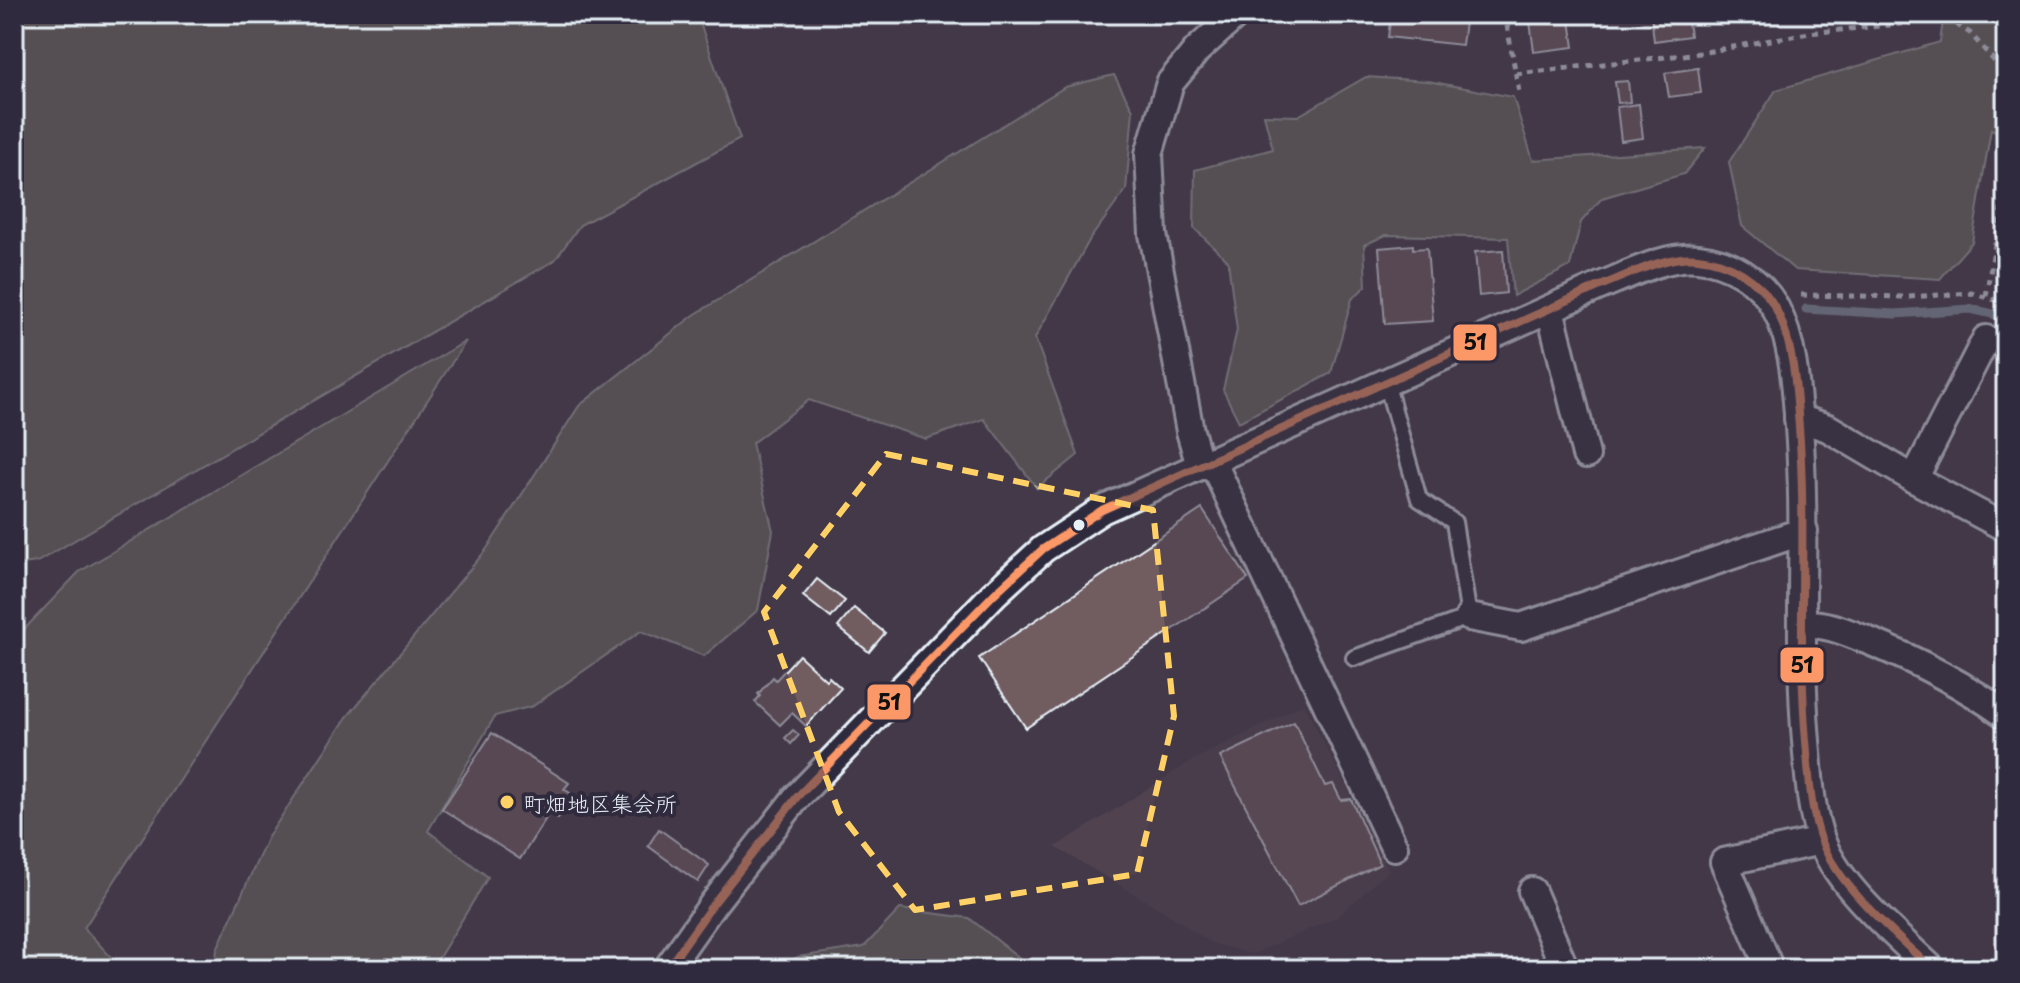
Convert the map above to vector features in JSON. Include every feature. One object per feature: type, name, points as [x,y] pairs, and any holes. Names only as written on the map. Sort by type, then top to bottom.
[{"type":"street","points":[[1237,14],[1197,50],[1170,83],[1149,154],[1153,234],[1190,431],[1394,847]]},
{"type":"street","points":[[667,969],[713,904],[797,797],[994,594],[1043,549],[1102,510],[1386,382],[1657,263],[1696,257],[1729,265],[1752,280],[1775,307],[1787,340],[1798,418],[1804,531],[1802,702],[1809,773],[1821,841],[1830,859],[1870,909],[1932,969]]},
{"type":"street","points":[[1550,309],[1586,455]]},
{"type":"street","points":[[1914,479],[1986,339]]},
{"type":"street","points":[[1798,418],[1828,428],[2006,528]]},
{"type":"street","points":[[1469,617],[1521,627],[1804,531]]},
{"type":"street","points":[[1803,624],[1824,623],[1918,661],[1978,695],[2006,715]]},
{"type":"street","points":[[1770,969],[1724,862],[1821,841]]},
{"type":"street","points":[[1532,891],[1565,969]]},
{"type":"lane","points":[[1354,658],[1469,617],[1454,522],[1419,499],[1386,382]]},
{"type":"path","points":[[1505,14],[1519,92]]},
{"type":"path","points":[[1516,74],[1700,53],[1809,33],[1930,21],[1954,23],[1970,33],[1997,64],[2006,98]]},
{"type":"path","points":[[1986,296],[2006,181]]},
{"type":"path","points":[[1765,295],[1908,297],[1971,293],[2006,303]]},
{"type":"highlighted area","points":[[886,454],[1153,510],[1174,716],[1137,874],[915,910],[839,812],[764,612]]},
{"type":"shaded area","points":[[1304,704],[1389,870],[1337,917],[1252,954],[1211,943],[1167,913],[1055,847],[1192,761]]},
{"type":"green space","points":[[14,14],[697,14],[740,139],[580,225],[555,260],[37,562],[14,565]]},
{"type":"green space","points":[[1944,14],[2006,14],[2006,135],[1991,129],[1972,242],[1940,279],[1795,270],[1742,226],[1729,162],[1776,90],[1940,42]]},
{"type":"green space","points":[[1114,75],[1133,110],[1126,190],[1090,239],[1035,338],[1078,455],[1037,488],[984,419],[926,439],[809,400],[752,443],[773,531],[758,610],[704,656],[641,631],[533,706],[495,716],[428,831],[488,877],[432,969],[215,969],[217,949],[268,837],[347,717],[486,550],[579,406],[694,315],[1065,87]]},
{"type":"green space","points":[[1366,77],[1428,81],[1513,97],[1533,160],[1705,148],[1684,174],[1602,198],[1581,222],[1570,266],[1513,296],[1508,238],[1386,235],[1364,245],[1366,286],[1352,299],[1331,373],[1239,422],[1223,390],[1237,330],[1228,261],[1194,228],[1195,170],[1273,149],[1264,115],[1298,116]]},
{"type":"green space","points":[[466,341],[84,928],[122,969],[14,969],[14,640],[79,572]]},
{"type":"green space","points":[[900,909],[969,918],[1026,963],[1025,969],[775,969],[798,957],[864,947]]},
{"type":"building","points":[[1391,14],[1466,14],[1462,45],[1388,37]]},
{"type":"building","points":[[1529,14],[1569,14],[1574,47],[1534,52]]},
{"type":"building","points":[[1651,14],[1687,14],[1690,36],[1654,41]]},
{"type":"building","points":[[1698,68],[1701,93],[1669,97],[1665,73]]},
{"type":"building","points":[[1628,81],[1630,102],[1618,103],[1615,82]]},
{"type":"building","points":[[1639,104],[1643,138],[1621,141],[1617,107]]},
{"type":"building","points":[[1413,245],[1413,249],[1427,248],[1433,321],[1385,324],[1379,248]]},
{"type":"building","points":[[1503,250],[1506,293],[1479,296],[1475,252]]},
{"type":"building","points":[[1202,509],[1248,579],[1026,728],[979,658]]},
{"type":"building","points":[[817,579],[845,601],[831,618],[803,596]]},
{"type":"building","points":[[854,608],[885,633],[869,652],[838,627]]},
{"type":"building","points":[[799,655],[826,680],[829,677],[841,688],[806,726],[792,713],[780,725],[755,702],[773,677],[776,680]]},
{"type":"building","points":[[1294,722],[1325,786],[1333,784],[1341,800],[1351,799],[1380,864],[1298,906],[1220,757]]},
{"type":"building","points":[[793,730],[799,735],[791,744],[785,738]]},
{"type":"building","name":"町畑地区集会所","points":[[492,733],[569,783],[564,789],[573,795],[558,818],[550,812],[520,859],[442,809]]},
{"type":"building","points":[[659,829],[709,865],[698,882],[648,846]]},
{"type":"waterway","points":[[1806,309],[1895,314],[1971,309],[2006,317]]},
{"type":"transit line","name":"51","points":[[667,969],[713,904],[797,797],[994,594],[1043,549],[1102,510],[1600,286],[1648,266],[1686,258],[1721,263],[1753,281],[1770,299],[1787,336],[1799,427],[1803,702],[1815,818],[1822,842],[1841,876],[1870,910],[1932,969]]},
{"type":"place","name":"町畑地区集会所","points":[[507,802]]}]
